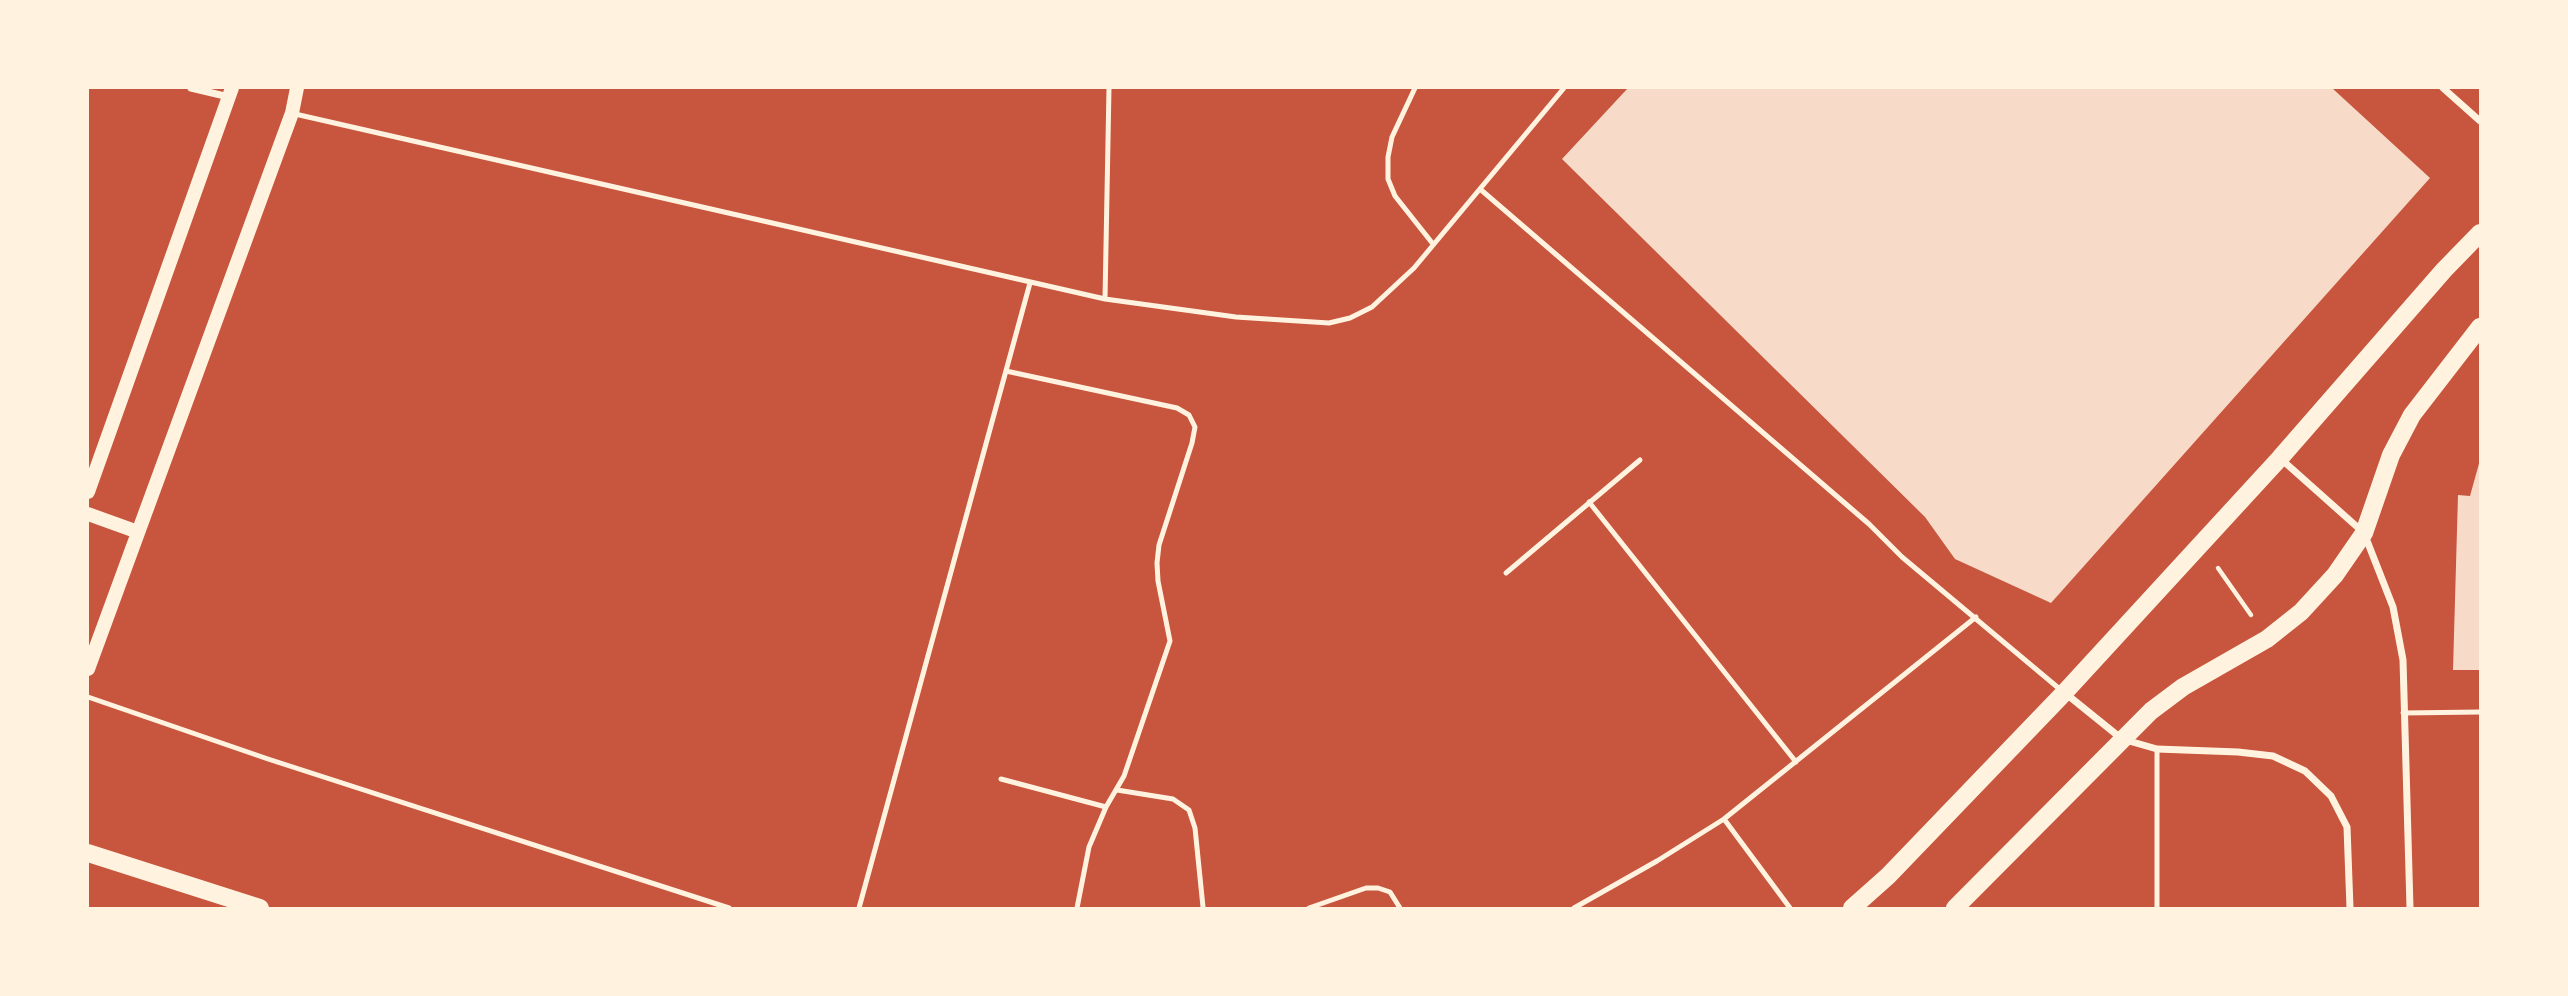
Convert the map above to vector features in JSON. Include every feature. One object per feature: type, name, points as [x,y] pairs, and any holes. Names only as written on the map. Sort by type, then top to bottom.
[{"type":"main road","points":[[88,669],[292,113],[297,88]]},
{"type":"main road","points":[[88,492],[231,92]]},
{"type":"main road","points":[[1852,908],[1888,876],[2064,693],[2280,458],[2444,270],[2480,233]]},
{"type":"main road","points":[[1955,908],[2151,711],[2183,687],[2267,639],[2301,612],[2335,575],[2364,533],[2391,455],[2412,415],[2480,327]]},
{"type":"main road","points":[[88,514],[138,532]]},
{"type":"main road","points":[[88,853],[260,908]]},
{"type":"street","points":[[191,88],[231,92]]},
{"type":"street","points":[[2443,88],[2480,121]]},
{"type":"street","points":[[2280,458],[2364,533],[2393,607],[2403,660],[2410,908]]},
{"type":"street","points":[[2064,693],[2122,739],[2157,749],[2273,756],[2305,771],[2331,796],[2347,827],[2350,908]]},
{"type":"lane","points":[[1105,299],[1109,88]]},
{"type":"lane","points":[[1415,88],[1392,137],[1388,179],[1395,196],[1433,244]]},
{"type":"lane","points":[[292,113],[1105,299],[1224,315],[1329,323],[1350,318],[1372,307],[1414,268],[1564,88]]},
{"type":"lane","points":[[1480,189],[1869,524],[1902,557],[2064,693]]},
{"type":"lane","points":[[859,908],[1030,283]]},
{"type":"lane","points":[[1006,370],[1177,408],[1189,415],[1195,427],[1159,545],[1158,581],[1170,641],[1129,763],[1089,847],[1077,908]]},
{"type":"lane","points":[[1506,573],[1640,460]]},
{"type":"lane","points":[[1589,502],[1796,762]]},
{"type":"lane","points":[[1574,908],[1724,819],[1976,617]]},
{"type":"lane","points":[[88,697],[268,759],[729,908]]},
{"type":"lane","points":[[2403,713],[2480,712]]},
{"type":"lane","points":[[2157,749],[2157,908]]},
{"type":"lane","points":[[1001,779],[1106,807]]},
{"type":"lane","points":[[1117,790],[1173,799],[1189,810],[1195,828],[1203,907]]},
{"type":"lane","points":[[1724,819],[1790,908]]},
{"type":"lane","points":[[1309,908],[1366,888],[1390,892],[1400,908]]},
{"type":"path","points":[[2201,544],[2267,639]]},
{"type":"building","points":[[1628,88],[2332,88],[2430,178],[2051,603],[1955,559],[1925,517],[1562,159]]},
{"type":"building","points":[[2480,460],[2480,670],[2453,670],[2458,495],[2470,496]]}]
